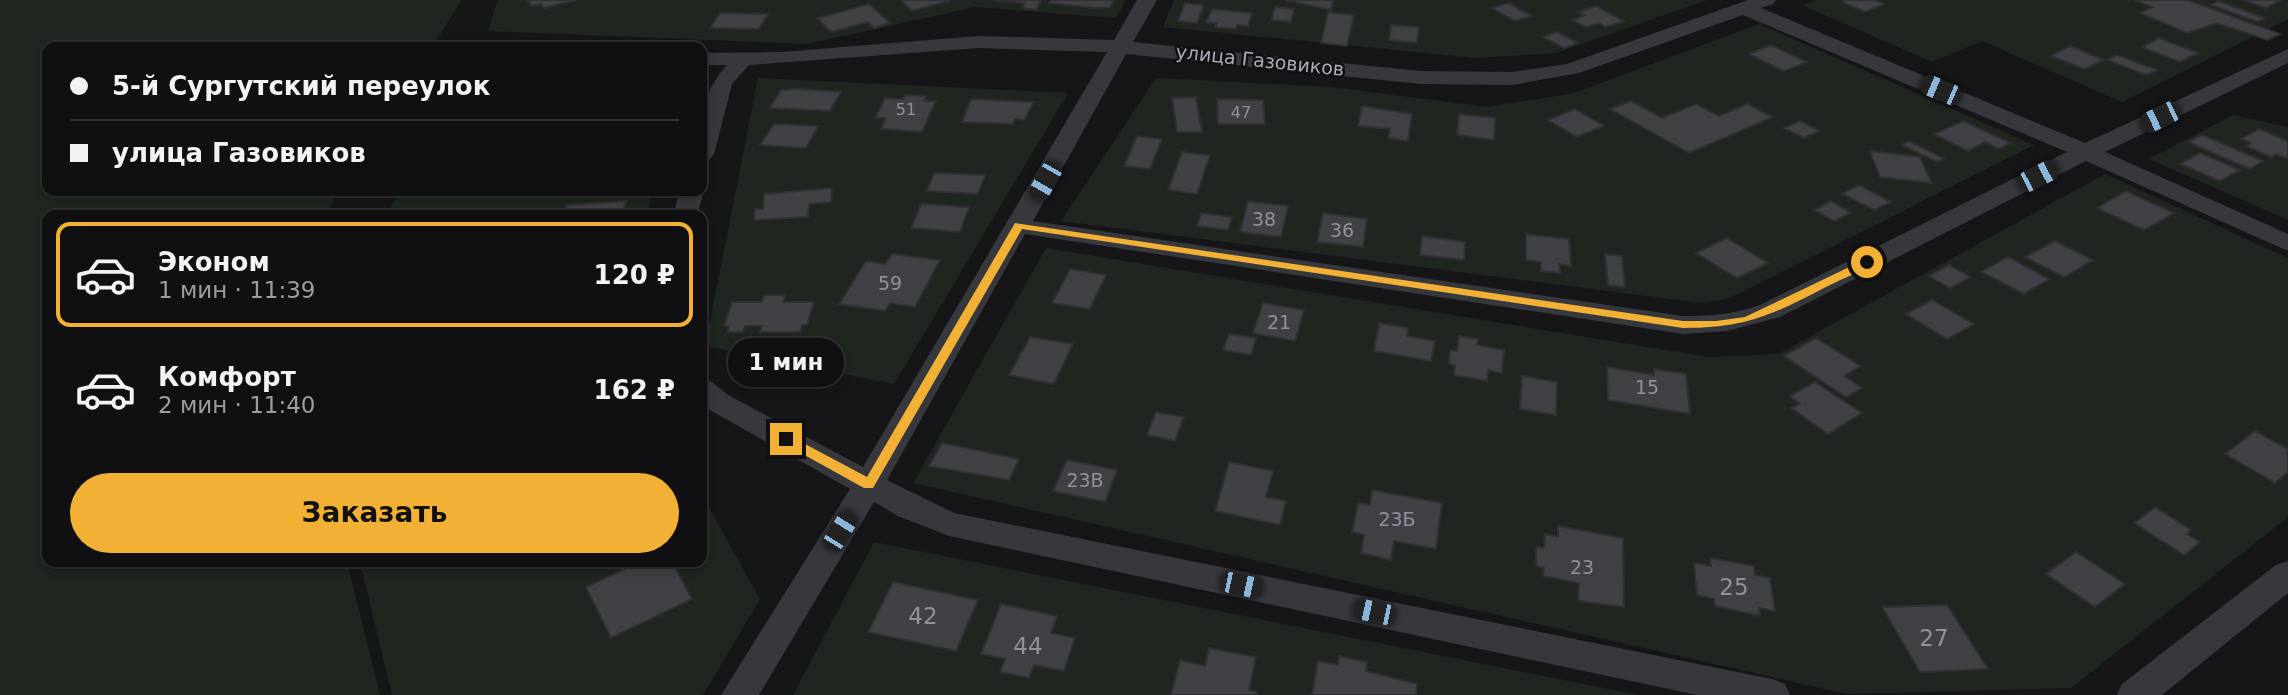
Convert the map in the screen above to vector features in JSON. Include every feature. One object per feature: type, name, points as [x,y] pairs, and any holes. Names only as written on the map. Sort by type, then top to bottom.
[{"type":"street","points":[[739,695],[869,484],[1147,0]]},
{"type":"street","name":"улица Газовиков","points":[[707,59],[742,61],[923,45],[1017,42],[1122,46],[1445,80],[1503,81],[1539,78],[1572,69],[1766,0]]},
{"type":"street","points":[[1744,8],[2086,152],[2288,243]]},
{"type":"street","points":[[1019,226],[1683,325],[1716,325],[1747,320],[1770,311],[2086,152],[2288,55]]},
{"type":"street","points":[[707,136],[722,83],[742,61]]},
{"type":"street","points":[[707,393],[718,402],[909,507],[949,524],[1772,695]]},
{"type":"street","points":[[2135,695],[2288,573]]},
{"type":"shaded area","points":[[0,0],[462,0],[435,42],[42,42],[42,196],[337,196],[328,210],[42,210],[42,567],[348,567],[380,695],[0,695]]},
{"type":"shaded area","points":[[498,0],[1126,0],[1116,18],[975,7],[807,44],[488,31]]},
{"type":"shaded area","points":[[1174,0],[1707,0],[1556,53],[1476,58],[1163,27]]},
{"type":"shaded area","points":[[1815,0],[2288,0],[2288,19],[2122,102],[1982,41],[1932,62],[1802,5]]},
{"type":"shaded area","points":[[1759,24],[2034,145],[1740,293],[1724,300],[1701,303],[1061,221],[1156,78],[1331,87],[1488,107],[1574,93]]},
{"type":"shaded area","points":[[758,78],[1068,93],[894,384],[707,346]]},
{"type":"shaded area","points":[[2233,115],[2288,127],[2288,220],[2149,159]]},
{"type":"shaded area","points":[[2105,174],[2288,258],[2288,517],[2071,688],[1847,694],[913,483],[1046,248],[1708,357],[1778,354]]},
{"type":"shaded area","points":[[398,196],[652,196],[647,210],[389,210]]},
{"type":"shaded area","points":[[707,504],[760,599],[703,695],[392,695],[361,567],[707,567]]},
{"type":"shaded area","points":[[874,542],[1639,695],[793,695]]},
{"type":"building","points":[[527,0],[577,0],[544,8],[541,4],[532,6]]},
{"type":"building","points":[[901,0],[948,0],[949,1],[912,11]]},
{"type":"building","points":[[992,0],[1041,0],[1036,10],[1023,8],[1025,3]]},
{"type":"building","points":[[1051,0],[1114,0],[1110,7],[1095,8],[1049,3]]},
{"type":"building","points":[[1285,0],[1333,0],[1331,10]]},
{"type":"building","points":[[1874,0],[1884,4],[1865,12],[1842,2]]},
{"type":"building","points":[[2188,0],[2280,34],[2267,40],[2217,23],[2187,33],[2140,13],[2153,7],[2136,1]]},
{"type":"building","points":[[2244,0],[2281,0],[2266,8]]},
{"type":"building","points":[[2218,1],[2264,18],[2258,22],[2211,5]]},
{"type":"building","points":[[1185,3],[1204,5],[1197,23],[1178,21]]},
{"type":"building","points":[[1508,3],[1532,16],[1515,21],[1492,8]]},
{"type":"building","points":[[869,4],[890,23],[874,28],[868,22],[831,32],[817,18]]},
{"type":"building","points":[[1596,6],[1624,21],[1606,27],[1599,23],[1586,27],[1572,20],[1585,15],[1578,12]]},
{"type":"building","points":[[1275,7],[1294,9],[1291,22],[1271,20]]},
{"type":"building","points":[[1212,9],[1252,13],[1248,26],[1237,25],[1236,29],[1215,27],[1217,23],[1206,22]]},
{"type":"building","points":[[1328,12],[1354,15],[1347,46],[1321,43]]},
{"type":"building","points":[[720,13],[768,14],[759,29],[710,28]]},
{"type":"building","points":[[1391,25],[1419,27],[1417,43],[1389,40]]},
{"type":"building","points":[[1557,32],[1578,43],[1564,48],[1543,37]]},
{"type":"building","points":[[2159,38],[2198,53],[2180,62],[2142,47]]},
{"type":"building","points":[[1771,45],[1807,62],[1784,71],[1749,54]]},
{"type":"building","points":[[2070,46],[2104,60],[2084,69],[2051,56]]},
{"type":"building","points":[[2117,55],[2157,70],[2146,75],[2107,60]]},
{"type":"building","points":[[781,90],[841,92],[830,111],[770,108]]},
{"type":"building","points":[[905,95],[926,96],[924,101],[936,101],[922,132],[881,129],[886,118],[875,118],[885,98],[903,99]]},
{"type":"building","points":[[1196,97],[1202,132],[1177,132],[1172,98]]},
{"type":"building","points":[[971,99],[1034,102],[1024,120],[1015,119],[1013,124],[962,122]]},
{"type":"building","points":[[1217,99],[1263,100],[1265,124],[1218,124]]},
{"type":"building","points":[[1631,101],[1662,118],[1696,104],[1719,116],[1748,104],[1773,117],[1689,153],[1610,109]]},
{"type":"building","points":[[1362,106],[1412,114],[1408,141],[1388,138],[1390,129],[1358,126]]},
{"type":"building","points":[[1575,109],[1604,126],[1577,137],[1548,120]]},
{"type":"building","points":[[1459,114],[1495,118],[1494,140],[1457,135]]},
{"type":"building","points":[[1800,121],[1820,131],[1804,138],[1784,128]]},
{"type":"building","points":[[1963,121],[2011,143],[1998,149],[1985,142],[1968,151],[1934,134]]},
{"type":"building","points":[[774,124],[818,126],[806,148],[760,145]]},
{"type":"building","points":[[2259,129],[2288,141],[2288,159],[2276,154],[2271,157],[2246,146],[2251,143],[2241,139]]},
{"type":"building","points":[[2202,135],[2263,161],[2250,169],[2188,142]]},
{"type":"building","points":[[1137,136],[1162,139],[1150,169],[1124,166]]},
{"type":"building","points":[[1909,141],[1945,159],[1937,162],[1902,145]]},
{"type":"building","points":[[1870,151],[1920,157],[1932,183],[1880,177]]},
{"type":"building","points":[[1182,152],[1210,155],[1197,194],[1168,190]]},
{"type":"building","points":[[2200,153],[2240,170],[2220,181],[2180,164]]},
{"type":"building","points":[[934,173],[985,175],[978,194],[927,191]]},
{"type":"building","points":[[1859,185],[1891,202],[1874,210],[1842,194]]},
{"type":"building","points":[[832,188],[831,202],[809,204],[808,217],[754,220],[755,209],[763,209],[764,194]]},
{"type":"building","points":[[2126,191],[2174,213],[2144,230],[2097,208]]},
{"type":"building","points":[[626,201],[623,210],[565,210],[567,205]]},
{"type":"building","points":[[1248,201],[1288,206],[1281,237],[1240,232]]},
{"type":"building","points":[[1831,201],[1851,213],[1834,221],[1814,210]]},
{"type":"building","points":[[921,204],[969,207],[960,232],[911,228]]},
{"type":"building","points":[[1201,213],[1232,217],[1228,230],[1197,226]]},
{"type":"building","points":[[1323,213],[1367,219],[1363,247],[1317,242]]},
{"type":"building","points":[[1526,234],[1569,239],[1571,266],[1559,264],[1560,273],[1541,271],[1541,262],[1526,260]]},
{"type":"building","points":[[1422,236],[1465,242],[1464,260],[1420,255]]},
{"type":"building","points":[[1727,238],[1768,263],[1737,278],[1696,253]]},
{"type":"building","points":[[2055,241],[2093,260],[2064,277],[2025,257]]},
{"type":"building","points":[[892,254],[940,260],[915,307],[890,303],[885,311],[839,304],[866,261],[885,264]]},
{"type":"building","points":[[1605,254],[1622,256],[1625,287],[1608,285]]},
{"type":"building","points":[[2008,257],[2049,279],[2024,294],[1981,272]]},
{"type":"building","points":[[1949,265],[1970,277],[1950,288],[1929,276]]},
{"type":"building","points":[[1070,269],[1106,275],[1090,309],[1052,303]]},
{"type":"building","points":[[764,295],[785,295],[783,302],[814,302],[807,325],[802,325],[800,332],[760,332],[762,326],[745,326],[743,332],[727,332],[729,326],[724,326],[732,302],[762,302]]},
{"type":"building","points":[[1932,300],[1974,324],[1947,339],[1906,314]]},
{"type":"building","points":[[1263,303],[1304,310],[1295,341],[1253,333]]},
{"type":"building","points":[[1379,323],[1408,328],[1407,336],[1435,341],[1431,361],[1374,351]]},
{"type":"building","points":[[1229,334],[1256,338],[1251,355],[1223,350]]},
{"type":"building","points":[[1459,336],[1478,339],[1477,345],[1504,350],[1502,373],[1488,370],[1487,381],[1454,375],[1455,365],[1449,364],[1450,350],[1457,351]]},
{"type":"building","points":[[1030,337],[1073,344],[1054,384],[1009,375]]},
{"type":"building","points":[[1816,338],[1861,366],[1844,376],[1862,388],[1846,397],[1784,356]]},
{"type":"building","points":[[1607,367],[1654,375],[1654,369],[1686,374],[1690,414],[1608,400]]},
{"type":"building","points":[[1522,376],[1557,382],[1556,415],[1520,409]]},
{"type":"building","points":[[1815,382],[1862,413],[1828,434],[1791,408],[1800,404],[1790,396]]},
{"type":"building","points":[[1156,412],[1184,417],[1175,441],[1147,435]]},
{"type":"building","points":[[2255,431],[2288,449],[2288,472],[2275,483],[2225,454]]},
{"type":"building","points":[[942,443],[1019,459],[1009,480],[929,466]]},
{"type":"building","points":[[1067,460],[1117,470],[1105,502],[1053,491]]},
{"type":"building","points":[[1229,462],[1273,471],[1266,497],[1286,501],[1280,525],[1215,511]]},
{"type":"building","points":[[1372,490],[1442,503],[1436,549],[1394,541],[1391,560],[1361,553],[1364,535],[1352,532],[1358,503],[1370,505]]},
{"type":"building","points":[[2155,507],[2191,530],[2187,534],[2200,542],[2184,555],[2134,523]]},
{"type":"building","points":[[1558,526],[1623,538],[1624,607],[1578,601],[1579,583],[1543,576],[1544,568],[1536,566],[1536,547],[1544,548],[1545,534],[1558,537]]},
{"type":"building","points":[[2076,552],[2125,584],[2095,607],[2046,574]]},
{"type":"building","points":[[1710,558],[1754,566],[1755,575],[1770,578],[1775,611],[1759,608],[1760,616],[1715,606],[1714,599],[1697,595],[1694,563],[1711,566]]},
{"type":"building","points":[[629,567],[675,567],[692,599],[611,638],[586,587]]},
{"type":"building","points":[[893,582],[978,600],[956,651],[868,632]]},
{"type":"building","points":[[1001,604],[1057,616],[1051,633],[1075,638],[1064,671],[1034,665],[1029,678],[1000,672],[1005,659],[981,654]]},
{"type":"building","points":[[1947,605],[1988,669],[1920,672],[1882,607]]},
{"type":"building","points":[[1209,648],[1256,657],[1249,690],[1257,691],[1256,695],[1171,695],[1180,660],[1205,666]]},
{"type":"building","points":[[1339,656],[1367,662],[1366,671],[1417,684],[1416,695],[1312,695],[1318,661],[1338,665]]},
{"type":"route","points":[[786,439],[869,484],[1019,226],[1683,325],[1716,325],[1747,320],[1867,262]]}]
